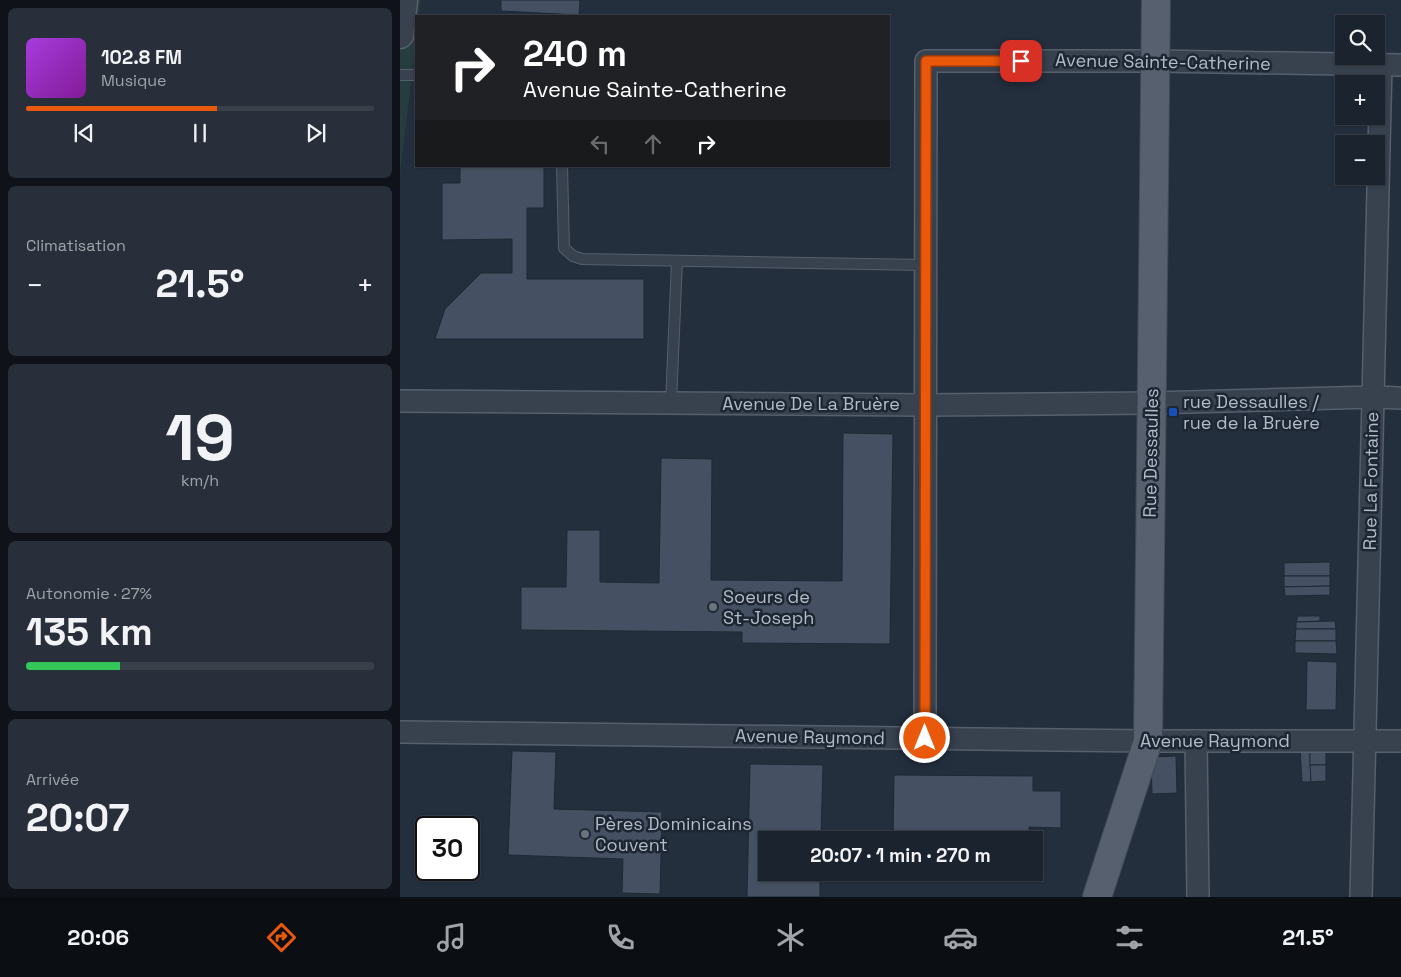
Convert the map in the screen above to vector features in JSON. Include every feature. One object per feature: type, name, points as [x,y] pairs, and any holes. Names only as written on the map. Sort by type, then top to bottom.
[{"type":"main road","name":"Rue Dessaulles","points":[[1097,897],[1148,741],[1156,0]]},
{"type":"street","points":[[400,34],[404,0]]},
{"type":"street","name":"Avenue Sainte-Catherine","points":[[926,265],[926,61],[1155,61],[1391,65]]},
{"type":"street","name":"Rue La Fontaine","points":[[1361,897],[1373,397],[1391,65]]},
{"type":"street","points":[[925,738],[926,265]]},
{"type":"street","name":"Avenue De La Bruère","points":[[400,400],[926,405],[1401,398]]},
{"type":"street","name":"Avenue Raymond","points":[[400,732],[1148,741],[1401,741]]},
{"type":"street","points":[[1196,741],[1198,897]]},
{"type":"lane","points":[[400,75],[415,75]]},
{"type":"lane","points":[[562,167],[564,248],[572,256],[582,259],[926,265]]},
{"type":"lane","points":[[671,403],[676,261]]},
{"type":"green space","points":[[400,0],[421,0],[419,15],[415,15],[415,48],[400,174]]},
{"type":"building","points":[[501,0],[580,0],[579,15],[501,11]]},
{"type":"building","points":[[460,167],[544,167],[544,208],[527,208],[527,279],[644,279],[644,339],[435,339],[445,309],[481,273],[512,273],[512,239],[442,240],[442,183],[460,183]]},
{"type":"building","points":[[843,433],[893,434],[890,644],[742,643],[742,632],[521,630],[521,587],[566,587],[567,530],[600,530],[600,582],[659,583],[661,458],[712,459],[711,580],[842,581]]},
{"type":"building","points":[[1330,562],[1330,576],[1284,576],[1284,563]]},
{"type":"building","points":[[1284,576],[1330,576],[1330,586],[1284,587]]},
{"type":"building","points":[[1330,586],[1330,595],[1285,596],[1284,587]]},
{"type":"building","points":[[1298,616],[1320,616],[1320,621],[1296,622]]},
{"type":"building","points":[[1335,621],[1336,629],[1296,629],[1296,622]]},
{"type":"building","points":[[1296,629],[1336,629],[1336,641],[1295,641]]},
{"type":"building","points":[[1295,641],[1336,641],[1337,654],[1295,653]]},
{"type":"building","points":[[1307,661],[1337,662],[1336,710],[1306,710]]},
{"type":"building","points":[[1300,748],[1310,748],[1311,782],[1302,782]]},
{"type":"building","points":[[1310,748],[1326,748],[1326,765],[1310,765]]},
{"type":"building","name":"Pères Dominicains Couvent","points":[[512,751],[556,752],[554,809],[662,812],[660,894],[622,893],[623,859],[508,855]]},
{"type":"building","points":[[1176,756],[1177,793],[1152,794],[1151,757]]},
{"type":"building","points":[[750,764],[823,765],[821,831],[758,831],[758,881],[820,881],[820,897],[747,897]]},
{"type":"building","points":[[1310,765],[1326,765],[1326,781],[1311,782]]},
{"type":"building","points":[[894,775],[1033,776],[1033,791],[1061,791],[1061,828],[1029,827],[1029,831],[893,831]]},
{"type":"place","name":"rue Dessaulles / rue de la Bruère","points":[[1173,412]]},
{"type":"place","name":"Soeurs de St-Joseph","points":[[713,607]]},
{"type":"place","name":"Pères Dominicains Couvent","points":[[585,834]]},
{"type":"route","points":[[925,738],[926,61],[1021,61]]}]
